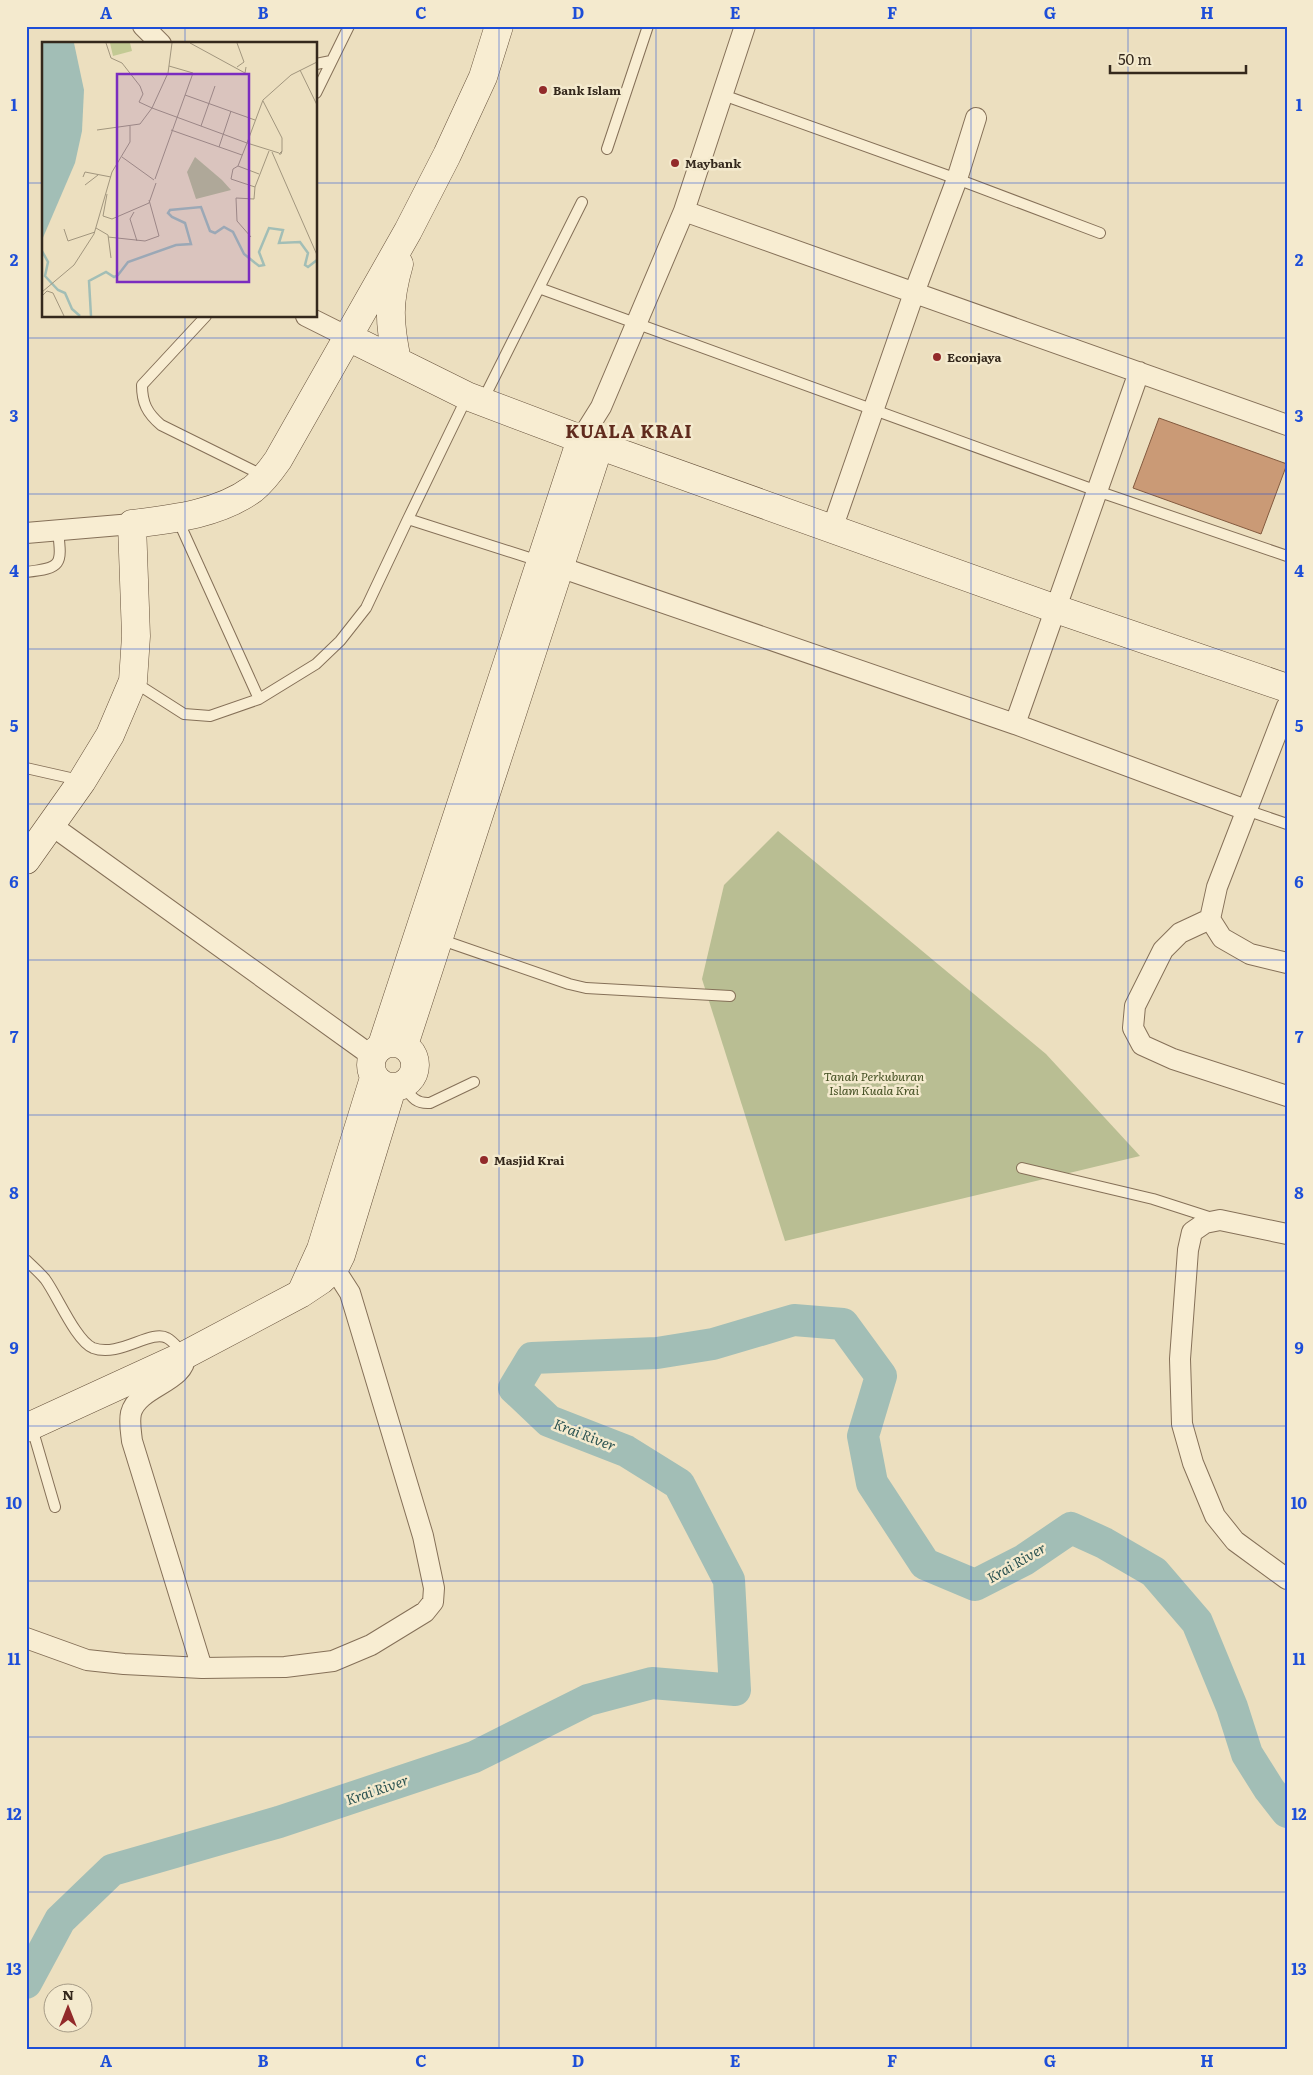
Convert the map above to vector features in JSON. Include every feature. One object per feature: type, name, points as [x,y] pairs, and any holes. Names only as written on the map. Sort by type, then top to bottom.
[{"type":"street","points":[[143,26],[159,42]]},
{"type":"street","points":[[26,533],[132,524],[177,518],[228,504],[253,489],[266,477],[278,460],[408,231],[447,155],[483,77],[499,26]]},
{"type":"street","points":[[29,1428],[185,1355],[300,1294],[328,1258],[341,1255],[388,1066],[601,407],[684,211],[745,26]]},
{"type":"street","points":[[832,529],[914,293],[957,179],[976,118]]},
{"type":"street","points":[[684,211],[1287,425]]},
{"type":"street","points":[[397,361],[391,330],[392,291],[408,231]]},
{"type":"street","points":[[310,318],[475,399],[590,443],[1056,609],[1287,688]]},
{"type":"street","points":[[1015,724],[1139,372]]},
{"type":"street","points":[[26,860],[82,781],[110,735],[133,681],[136,636],[132,524]]},
{"type":"street","points":[[550,564],[1015,724],[1246,810]]},
{"type":"street","points":[[1287,706],[1217,887],[1210,919],[1222,938],[1250,954],[1287,964]]},
{"type":"street","points":[[51,825],[388,1066]]},
{"type":"street","points":[[1210,919],[1180,933],[1162,950],[1135,1006],[1132,1028],[1142,1045],[1173,1059],[1287,1096]]},
{"type":"street","points":[[1287,1234],[1220,1220],[1205,1223],[1192,1232],[1188,1250],[1180,1359],[1182,1424],[1193,1463],[1215,1516],[1235,1541],[1287,1579]]},
{"type":"street","points":[[26,1638],[87,1660],[202,1668],[285,1667],[333,1661],[371,1645],[425,1612],[433,1602],[434,1588],[424,1536],[350,1294],[328,1258]]},
{"type":"street","points":[[185,1355],[186,1362],[183,1369],[137,1402],[131,1412],[130,1423],[132,1441],[202,1668]]},
{"type":"lane","points":[[318,89],[349,26]]},
{"type":"lane","points":[[608,149],[648,26]]},
{"type":"lane","points":[[318,64],[331,61]]},
{"type":"lane","points":[[723,95],[957,179],[1100,233]]},
{"type":"lane","points":[[133,681],[184,714],[210,716],[259,699],[316,664],[340,641],[366,608],[408,519],[539,288],[582,202]]},
{"type":"lane","points":[[539,288],[1097,492],[1287,556]]},
{"type":"lane","points":[[204,318],[142,385],[142,399],[149,415],[161,425],[266,477]]},
{"type":"lane","points":[[177,518],[259,699]]},
{"type":"lane","points":[[408,519],[550,564]]},
{"type":"lane","points":[[26,572],[45,570],[56,566],[61,558],[58,531]]},
{"type":"lane","points":[[26,768],[82,781]]},
{"type":"lane","points":[[1246,810],[1287,824]]},
{"type":"lane","points":[[429,935],[569,984],[586,988],[730,996]]},
{"type":"lane","points":[[388,1066],[415,1100],[422,1103],[430,1103],[474,1082]]},
{"type":"lane","points":[[1022,1168],[1153,1198],[1220,1220]]},
{"type":"lane","points":[[26,1260],[45,1280],[75,1328],[91,1347],[104,1350],[122,1348],[157,1335],[167,1338],[185,1355]]},
{"type":"lane","points":[[29,1428],[55,1507]]},
{"type":"green space","name":"Tanah Perkuburan Islam Kuala Krai","points":[[778,831],[1046,1054],[1140,1156],[785,1241],[702,979],[724,885]]},
{"type":"building","points":[[1159,418],[1287,464],[1261,534],[1133,488]]},
{"type":"waterway","name":"Krai River","points":[[26,1983],[60,1920],[112,1870],[279,1822],[474,1757],[588,1700],[652,1683],[735,1690],[729,1580],[679,1484],[626,1451],[549,1421],[514,1388],[532,1358],[657,1353],[713,1344],[794,1320],[843,1324],[881,1376],[863,1436],[872,1483],[925,1564],[975,1585],[1024,1560],[1071,1528],[1104,1543],[1154,1572],[1197,1622],[1232,1707],[1247,1754],[1269,1789],[1287,1812]]},
{"type":"place","name":"Bank Islam","points":[[543,90]]},
{"type":"place","name":"Maybank","points":[[675,163]]},
{"type":"place","name":"Econjaya","points":[[937,357]]},
{"type":"place","name":"Masjid Krai","points":[[484,1160]]},
{"type":"district","name":"KUALA KRAI","points":[[629,430]]}]
